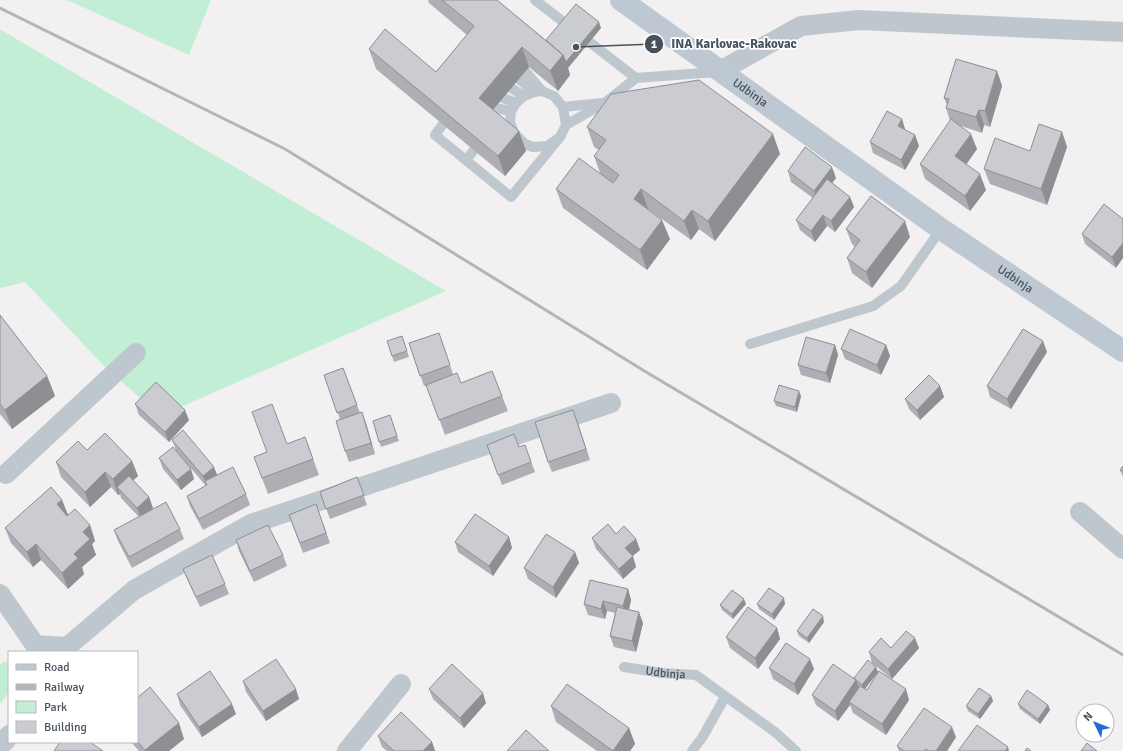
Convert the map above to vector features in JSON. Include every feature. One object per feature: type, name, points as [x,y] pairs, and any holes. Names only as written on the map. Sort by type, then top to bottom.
[{"type":"main road","points":[[621,0],[720,72]]},
{"type":"main road","name":"Udbinja","points":[[720,72],[941,229],[1123,351]]},
{"type":"street","name":"Udbinja","points":[[720,72],[801,26],[852,20],[1123,32]]},
{"type":"street","points":[[2,474],[136,353]]},
{"type":"street","points":[[0,594],[34,649],[68,647],[134,590],[250,524],[610,403]]},
{"type":"street","points":[[1080,512],[1123,549]]},
{"type":"street","points":[[347,751],[401,684]]},
{"type":"street","points":[[0,746],[8,737]]},
{"type":"lane","points":[[535,0],[636,78]]},
{"type":"lane","points":[[443,124],[435,135],[511,197],[560,137],[566,125],[606,102],[636,78],[720,72]]},
{"type":"lane","points":[[522,75],[538,92]]},
{"type":"lane","points":[[511,88],[524,96]]},
{"type":"lane","points":[[498,122],[512,112],[524,96],[538,92],[554,96],[563,107],[566,125]]},
{"type":"lane","points":[[503,98],[512,112],[512,135],[524,146],[547,146],[560,137]]},
{"type":"lane","points":[[563,107],[606,102]]},
{"type":"lane","points":[[495,108],[512,112]]},
{"type":"lane","points":[[466,160],[474,150]]},
{"type":"lane","points":[[481,172],[489,162]]},
{"type":"lane","points":[[494,183],[502,173]]},
{"type":"lane","points":[[750,344],[873,306],[901,286],[941,229]]},
{"type":"lane","name":"Udbinja","points":[[624,667],[662,673],[696,675],[775,732],[796,751]]},
{"type":"lane","points":[[692,751],[702,738],[725,696]]},
{"type":"green space","points":[[67,0],[211,0],[189,55]]},
{"type":"green space","points":[[0,30],[446,291],[160,416],[102,364],[25,282],[0,288]]},
{"type":"green space","points":[[6,661],[8,665],[8,693],[0,704],[0,664]]},
{"type":"building","points":[[442,0],[497,0],[563,55],[550,71],[522,47],[479,98],[519,131],[498,156],[369,49],[385,29],[436,72],[474,26]]},
{"type":"building","points":[[576,4],[599,22],[566,62],[563,55],[546,40]]},
{"type":"building","points":[[956,59],[997,71],[985,111],[979,110],[976,117],[946,108],[949,99],[944,98]]},
{"type":"building","points":[[699,80],[773,134],[708,221],[692,210],[684,221],[641,189],[634,199],[662,220],[640,250],[556,189],[579,158],[613,183],[619,175],[594,156],[606,140],[587,127],[611,94]]},
{"type":"building","points":[[887,111],[902,119],[898,126],[915,135],[901,160],[870,142]]},
{"type":"building","points":[[951,119],[971,134],[955,156],[980,174],[965,196],[920,164]]},
{"type":"building","points":[[1039,124],[1062,132],[1041,189],[984,169],[995,138],[1030,151]]},
{"type":"building","points":[[805,147],[832,167],[814,191],[788,171]]},
{"type":"building","points":[[827,179],[850,197],[831,221],[823,215],[811,231],[796,220]]},
{"type":"building","points":[[871,196],[905,221],[866,272],[847,258],[860,240],[846,229]]},
{"type":"building","points":[[1104,204],[1123,219],[1123,243],[1112,257],[1082,234]]},
{"type":"building","points":[[0,315],[47,376],[5,410],[0,404]]},
{"type":"building","points":[[850,329],[886,345],[877,365],[841,349]]},
{"type":"building","points":[[1023,329],[1043,341],[1007,399],[987,386]]},
{"type":"building","points":[[439,333],[450,365],[420,376],[409,343]]},
{"type":"building","points":[[402,336],[407,351],[392,356],[387,341]]},
{"type":"building","points":[[806,337],[835,345],[826,373],[798,365]]},
{"type":"building","points":[[343,368],[357,405],[337,413],[324,375]]},
{"type":"building","points":[[492,371],[502,396],[439,420],[426,385],[457,373],[461,383]]},
{"type":"building","points":[[929,375],[940,386],[917,410],[905,399]]},
{"type":"building","points":[[156,382],[185,410],[165,432],[135,404]]},
{"type":"building","points":[[779,385],[799,391],[795,407],[774,401]]},
{"type":"building","points":[[272,404],[287,444],[305,437],[313,459],[262,478],[254,457],[267,452],[252,412]]},
{"type":"building","points":[[573,410],[586,449],[548,462],[535,422]]},
{"type":"building","points":[[362,412],[371,443],[345,451],[336,421]]},
{"type":"building","points":[[390,415],[397,436],[379,442],[373,421]]},
{"type":"building","points":[[183,430],[214,467],[203,476],[172,440]]},
{"type":"building","points":[[105,433],[132,461],[113,479],[105,472],[85,492],[56,462],[78,441],[87,450]]},
{"type":"building","points":[[514,434],[519,447],[525,445],[531,462],[498,475],[487,445]]},
{"type":"building","points":[[173,447],[191,469],[177,480],[159,458]]},
{"type":"building","points":[[233,467],[246,494],[199,519],[187,496],[207,485],[205,481]]},
{"type":"building","points":[[129,476],[149,497],[137,508],[117,487]]},
{"type":"building","points":[[357,477],[364,495],[326,509],[320,492]]},
{"type":"building","points":[[51,487],[62,500],[57,504],[67,516],[75,509],[90,525],[83,532],[90,539],[74,554],[78,558],[62,573],[36,544],[27,552],[5,528]]},
{"type":"building","points":[[166,502],[180,529],[129,557],[114,530]]},
{"type":"building","points":[[316,504],[326,533],[300,543],[289,515]]},
{"type":"building","points":[[475,514],[509,537],[489,566],[455,542]]},
{"type":"building","points":[[608,524],[616,534],[624,526],[636,539],[625,548],[633,556],[619,569],[592,538]]},
{"type":"building","points":[[268,525],[283,555],[250,571],[236,540]]},
{"type":"building","points":[[546,534],[575,552],[553,587],[524,568]]},
{"type":"building","points":[[212,555],[225,584],[196,597],[183,569]]},
{"type":"building","points":[[590,580],[628,589],[623,606],[603,601],[601,609],[584,604]]},
{"type":"building","points":[[769,588],[784,598],[772,614],[757,604]]},
{"type":"building","points":[[732,590],[744,599],[732,614],[720,605]]},
{"type":"building","points":[[617,607],[639,612],[632,641],[610,636]]},
{"type":"building","points":[[748,607],[777,628],[755,658],[726,637]]},
{"type":"building","points":[[813,609],[823,616],[807,638],[797,631]]},
{"type":"building","points":[[906,631],[915,638],[888,669],[869,652],[881,638],[891,648]]},
{"type":"building","points":[[786,643],[810,659],[794,684],[769,668]]},
{"type":"building","points":[[276,659],[296,689],[263,711],[243,681]]},
{"type":"building","points":[[868,660],[876,667],[862,685],[854,678]]},
{"type":"building","points":[[452,664],[483,693],[460,718],[429,689]]},
{"type":"building","points":[[833,664],[856,680],[835,711],[812,695]]},
{"type":"building","points":[[210,671],[232,704],[199,727],[177,694]]},
{"type":"building","points":[[879,671],[906,689],[882,724],[849,702],[860,686],[867,690]]},
{"type":"building","points":[[567,684],[629,728],[613,751],[551,706]]},
{"type":"building","points":[[150,687],[179,723],[145,750],[138,742],[138,697]]},
{"type":"building","points":[[979,688],[991,696],[978,714],[966,706]]},
{"type":"building","points":[[1027,690],[1048,705],[1038,719],[1018,704]]},
{"type":"building","points":[[924,708],[952,727],[936,751],[929,751],[926,749],[924,751],[904,751],[897,746]]},
{"type":"building","points":[[401,712],[432,742],[423,751],[394,751],[378,736]]},
{"type":"building","points":[[977,725],[1008,747],[1005,751],[958,751]]},
{"type":"building","points":[[526,730],[549,751],[507,751]]},
{"type":"building","points":[[59,743],[91,743],[103,751],[54,751]]},
{"type":"building","points":[[1087,743],[1097,751],[1081,751]]},
{"type":"railway","points":[[0,8],[285,149],[646,372],[1123,655]]},
{"type":"place","name":"INA Karlovac-Rakovac","points":[[576,47]]}]
